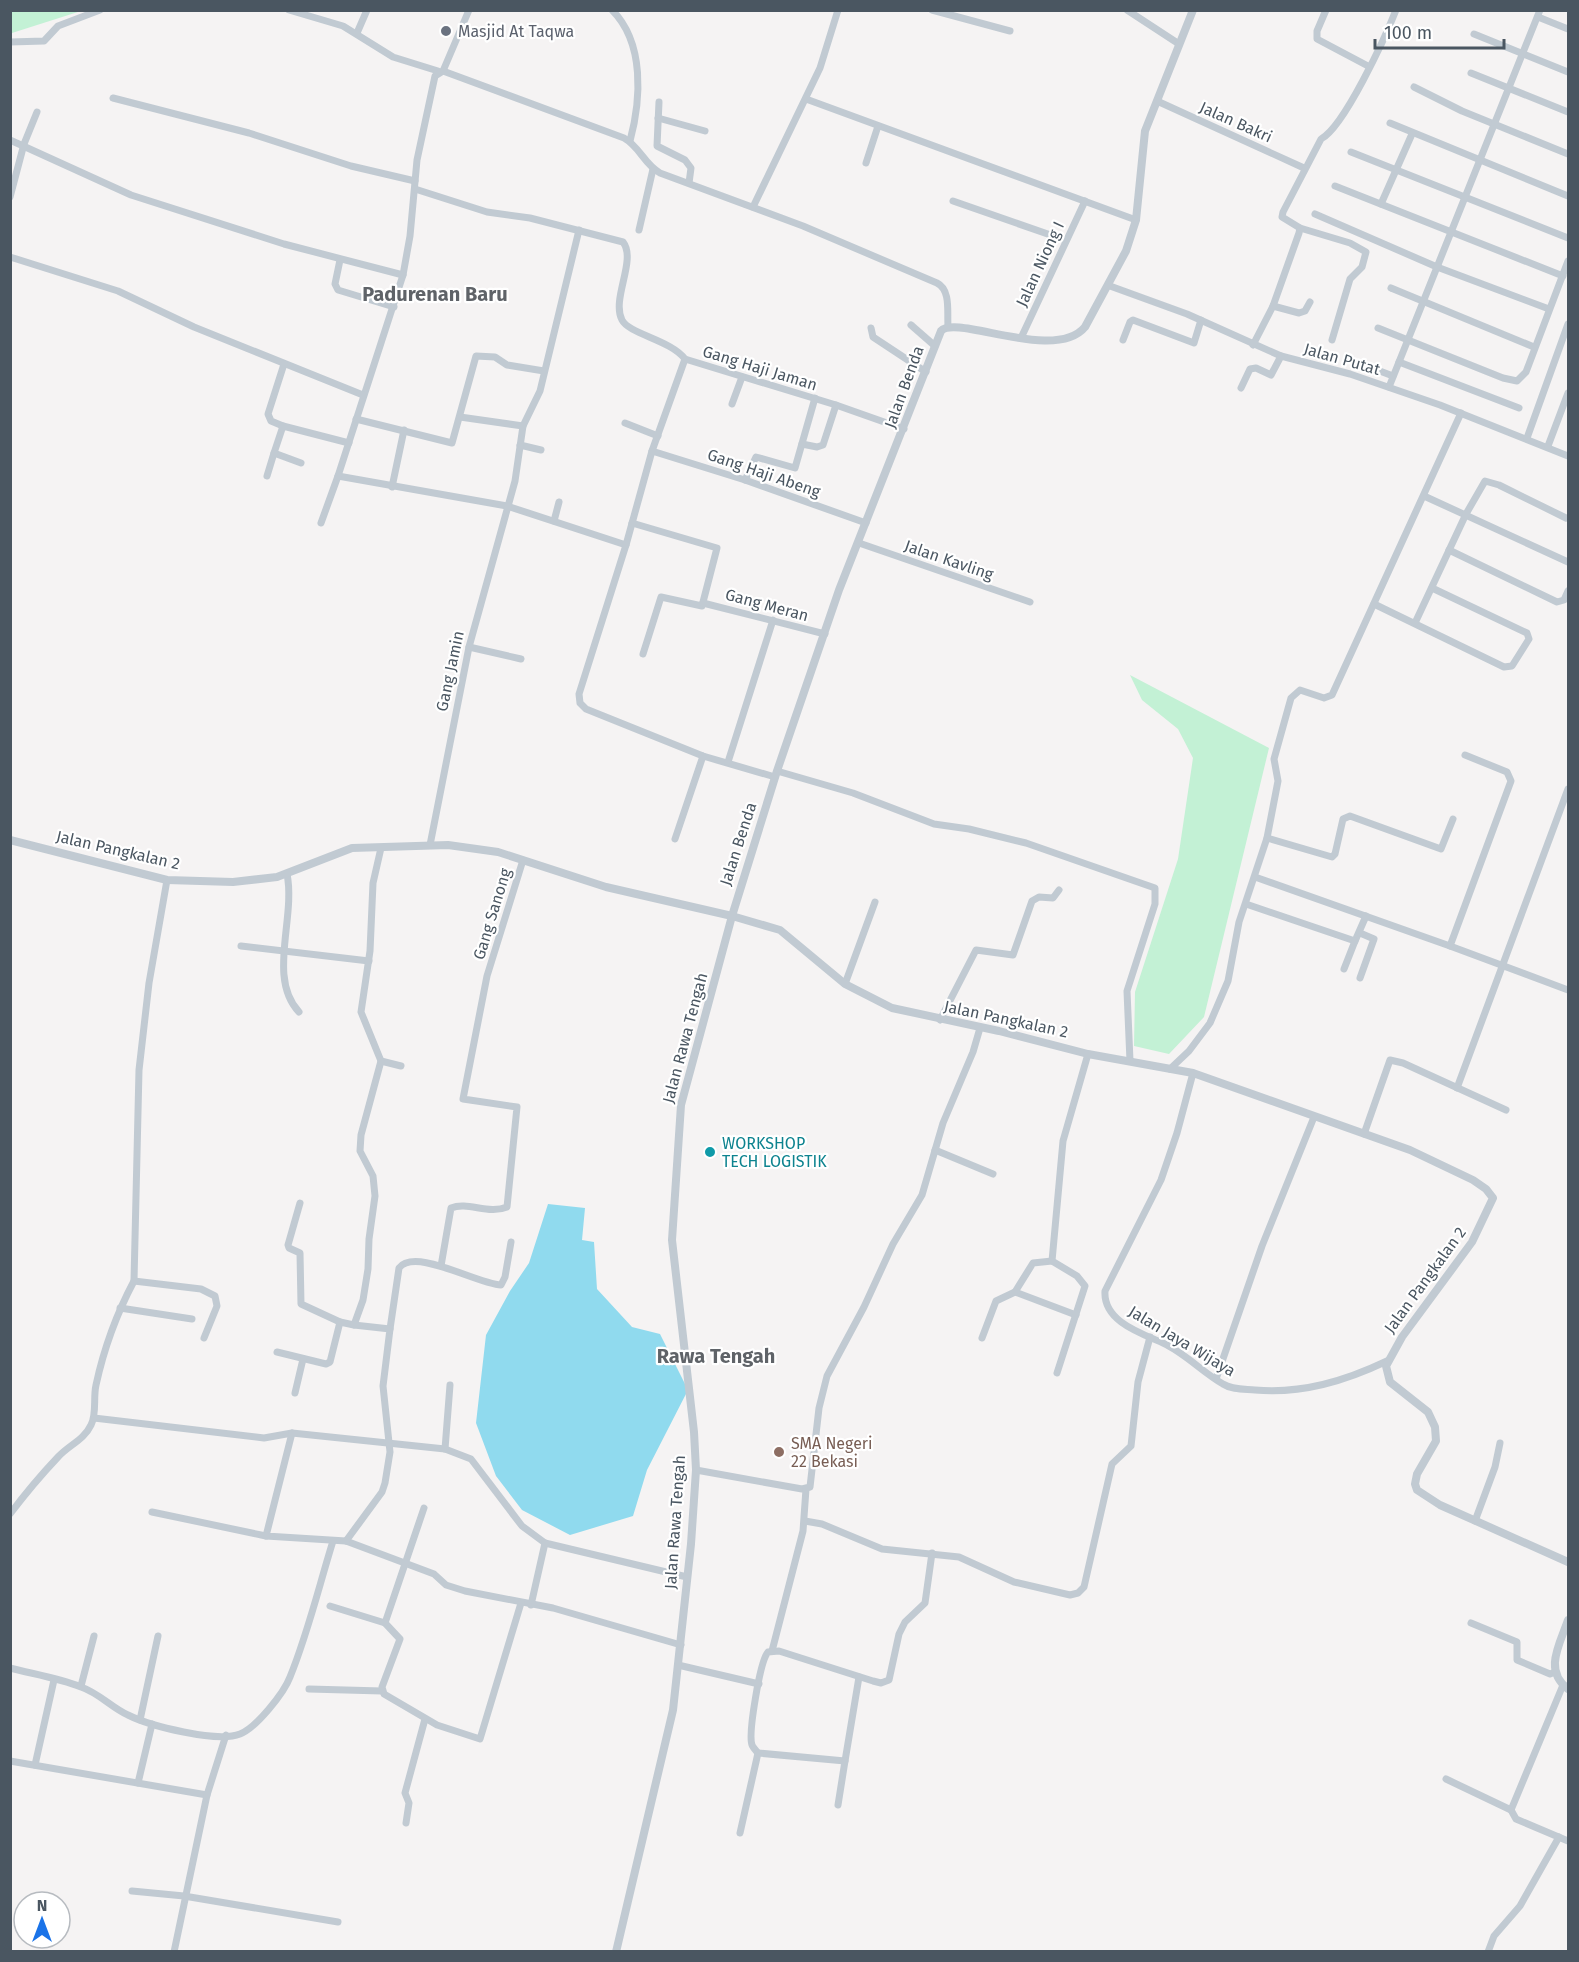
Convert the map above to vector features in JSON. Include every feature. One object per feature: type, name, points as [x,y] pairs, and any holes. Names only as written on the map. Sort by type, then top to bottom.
[{"type":"street","points":[[10,42],[44,41],[58,26],[100,10]]},
{"type":"street","points":[[289,10],[325,20],[357,33],[393,57],[440,71],[630,141],[653,169],[864,250],[943,286],[948,326],[1021,338],[1065,339],[1079,335],[1110,286],[1126,251],[1136,220],[1142,145],[1193,10]]},
{"type":"street","points":[[357,33],[367,10]]},
{"type":"street","points":[[321,523],[403,275],[425,119],[440,71],[469,10]]},
{"type":"street","points":[[612,10],[625,29],[638,73],[636,114],[630,141]]},
{"type":"street","points":[[753,207],[806,99],[829,45],[838,10]]},
{"type":"street","points":[[932,10],[1010,32]]},
{"type":"street","points":[[1127,10],[1179,44]]},
{"type":"street","points":[[1316,10],[1325,12],[1317,31],[1317,39],[1368,66]]},
{"type":"street","points":[[1332,340],[1350,279],[1362,267],[1366,252],[1350,243],[1300,228],[1282,217],[1304,168],[1321,139],[1331,133],[1338,123],[1396,10]]},
{"type":"street","points":[[1389,387],[1539,14],[1569,29]]},
{"type":"street","points":[[1474,34],[1569,72]]},
{"type":"street","points":[[1471,74],[1569,112]]},
{"type":"street","points":[[1414,87],[1494,124],[1569,154]]},
{"type":"street","name":"Gang Haji Jaman","points":[[113,98],[249,134],[415,185],[487,212],[521,216],[622,242],[626,246],[619,302],[621,320],[628,327],[666,344],[685,359],[836,405],[904,429]]},
{"type":"street","points":[[806,99],[1136,220]]},
{"type":"street","name":"Jalan Bakri","points":[[1157,101],[1304,168]]},
{"type":"street","points":[[659,102],[657,146],[685,160],[691,168],[689,183]]},
{"type":"street","points":[[10,197],[24,144],[37,112]]},
{"type":"street","points":[[658,118],[705,131]]},
{"type":"street","points":[[1390,123],[1412,134],[1569,196]]},
{"type":"street","points":[[866,163],[878,126]]},
{"type":"street","points":[[1381,204],[1412,134]]},
{"type":"street","points":[[10,140],[24,144],[131,195],[340,260],[403,275]]},
{"type":"street","points":[[1351,152],[1569,238]]},
{"type":"street","points":[[639,230],[653,169]]},
{"type":"street","points":[[1335,186],[1563,276]]},
{"type":"street","points":[[952,201],[1065,240]]},
{"type":"street","name":"Jalan Niong I","points":[[1021,338],[1085,201]]},
{"type":"street","points":[[1315,214],[1437,267],[1549,309]]},
{"type":"street","points":[[1253,345],[1273,306],[1292,257],[1300,228]]},
{"type":"street","name":"Gang Jamin","points":[[430,845],[469,646],[515,481],[523,426],[538,397],[579,230]]},
{"type":"street","points":[[10,257],[118,291],[194,327],[363,395]]},
{"type":"street","points":[[340,260],[336,289],[393,307]]},
{"type":"street","points":[[1378,328],[1511,380],[1522,378],[1569,261]]},
{"type":"street","name":"Jalan Putat","points":[[1110,286],[1201,320],[1281,356],[1389,387],[1548,446],[1569,456]]},
{"type":"street","points":[[1390,288],[1534,347]]},
{"type":"street","points":[[1273,306],[1299,313],[1305,311],[1310,302]]},
{"type":"street","points":[[1123,340],[1133,320],[1194,343],[1201,320]]},
{"type":"street","points":[[1527,438],[1569,324]]},
{"type":"street","points":[[910,325],[935,346]]},
{"type":"street","name":"Jalan Benda","points":[[732,916],[776,774],[825,634],[935,346],[941,331],[948,326]]},
{"type":"street","points":[[871,328],[873,337],[926,372]]},
{"type":"street","points":[[356,420],[452,443],[476,356],[495,357],[509,365],[544,371]]},
{"type":"street","points":[[1241,388],[1250,369],[1256,368],[1271,375],[1281,356]]},
{"type":"street","points":[[685,359],[652,451],[626,545],[579,694],[580,703],[586,709],[704,756],[853,793],[934,824],[969,828],[1026,843],[1155,888],[1155,904],[1127,991],[1130,1060]]},
{"type":"street","points":[[1399,362],[1519,408]]},
{"type":"street","points":[[284,364],[268,414],[271,421],[349,443]]},
{"type":"street","points":[[1364,365],[1393,376]]},
{"type":"street","points":[[732,404],[742,376]]},
{"type":"street","points":[[1548,446],[1569,393]]},
{"type":"street","points":[[745,480],[756,457],[795,468],[814,398]]},
{"type":"street","points":[[802,444],[817,447],[823,444],[836,405]]},
{"type":"street","points":[[1170,1069],[1204,1032],[1219,1003],[1230,971],[1236,935],[1267,838],[1278,782],[1274,759],[1291,698],[1300,690],[1324,698],[1332,695],[1461,413]]},
{"type":"street","points":[[460,417],[523,426]]},
{"type":"street","points":[[1560,417],[1569,421]]},
{"type":"street","points":[[625,423],[657,436]]},
{"type":"street","points":[[267,476],[283,426]]},
{"type":"street","points":[[392,487],[404,430]]},
{"type":"street","points":[[520,445],[541,450]]},
{"type":"street","name":"Gang Haji Abeng","points":[[652,451],[745,480],[866,523]]},
{"type":"street","points":[[274,453],[302,463]]},
{"type":"street","points":[[338,476],[507,506],[626,545]]},
{"type":"street","points":[[1415,623],[1466,514],[1485,481],[1499,485],[1566,518]]},
{"type":"street","points":[[1424,496],[1569,562]]},
{"type":"street","points":[[554,521],[559,502]]},
{"type":"street","points":[[632,523],[717,547],[703,603]]},
{"type":"street","name":"Jalan Kavling","points":[[859,543],[1030,602]]},
{"type":"street","points":[[1449,550],[1557,602],[1564,600],[1569,591]]},
{"type":"street","points":[[1374,604],[1507,668],[1512,666],[1529,639],[1527,633],[1432,588]]},
{"type":"street","name":"Gang Meran","points":[[643,654],[661,597],[700,607],[703,603],[825,634]]},
{"type":"street","points":[[728,762],[773,620]]},
{"type":"street","points":[[469,646],[521,659]]},
{"type":"street","points":[[1450,946],[1511,782],[1507,772],[1465,755]]},
{"type":"street","points":[[675,839],[704,756]]},
{"type":"street","points":[[1456,1088],[1567,794]]},
{"type":"street","points":[[1267,838],[1332,857],[1335,854],[1343,819],[1350,816],[1441,849],[1452,819]]},
{"type":"street","name":"Jalan Pangkalan 2","points":[[10,840],[168,880],[234,882],[266,880],[352,848],[430,845],[480,849],[650,899],[732,916],[780,930],[844,984],[892,1008],[1088,1054],[1193,1073],[1410,1150],[1462,1174],[1493,1195],[1492,1204],[1472,1242],[1387,1361]]},
{"type":"street","points":[[354,1325],[363,1300],[375,1196],[373,1176],[360,1151],[361,1136],[381,1060],[360,1012],[369,961],[372,892],[381,848]]},
{"type":"street","name":"Gang Sanong","points":[[441,1266],[451,1208],[461,1206],[497,1210],[507,1207],[517,1107],[463,1099],[487,975],[523,860]]},
{"type":"street","points":[[286,874],[289,886],[289,918],[284,952],[285,989],[290,1002],[299,1012]]},
{"type":"street","points":[[1254,877],[1569,990]]},
{"type":"street","points":[[10,1514],[60,1455],[83,1438],[94,1418],[95,1389],[100,1368],[120,1308],[134,1281],[138,1079],[149,983],[168,880]]},
{"type":"street","points":[[940,1020],[976,950],[1013,956],[1032,901],[1039,897],[1053,898],[1059,890]]},
{"type":"street","points":[[844,984],[875,902]]},
{"type":"street","points":[[1246,904],[1355,941]]},
{"type":"street","name":"Jalan Rawa Tengah","points":[[615,1952],[667,1739],[681,1645],[696,1470],[693,1418],[672,1240],[678,1120],[684,1088],[702,1033],[732,916]]},
{"type":"street","points":[[1344,969],[1366,916]]},
{"type":"street","points":[[1360,933],[1374,939],[1360,978]]},
{"type":"street","points":[[241,946],[369,961]]},
{"type":"street","points":[[740,1833],[758,1753],[752,1742],[764,1657],[772,1651],[805,1521],[806,1490],[812,1482],[819,1408],[827,1376],[893,1244],[922,1195],[935,1150],[980,1028]]},
{"type":"street","points":[[1052,1261],[1063,1141],[1088,1054]]},
{"type":"street","points":[[381,1060],[401,1066]]},
{"type":"street","points":[[1364,1134],[1390,1060],[1403,1063],[1506,1110]]},
{"type":"street","name":"Jalan Jaya Wijaya","points":[[1193,1073],[1177,1133],[1161,1180],[1105,1291],[1106,1304],[1118,1319],[1182,1354],[1230,1387],[1275,1392],[1353,1377],[1387,1361]]},
{"type":"street","points":[[1216,1379],[1262,1246],[1314,1117]]},
{"type":"street","points":[[935,1150],[993,1174]]},
{"type":"street","points":[[300,1203],[288,1245],[289,1248],[300,1253],[301,1304],[340,1322],[390,1329]]},
{"type":"street","points":[[346,1541],[382,1492],[389,1444],[382,1386],[399,1268],[409,1260],[441,1266],[501,1285],[505,1278],[511,1242]]},
{"type":"street","points":[[982,1338],[996,1301],[1015,1292],[1033,1263],[1052,1261],[1083,1281],[1085,1286],[1057,1373]]},
{"type":"street","points":[[134,1281],[201,1289],[215,1296],[217,1306],[204,1338]]},
{"type":"street","points":[[1015,1292],[1076,1315]]},
{"type":"street","points":[[120,1308],[192,1319]]},
{"type":"street","points":[[277,1352],[321,1364],[330,1362],[340,1322]]},
{"type":"street","points":[[805,1521],[822,1524],[882,1549],[959,1557],[1014,1582],[1070,1594],[1081,1591],[1112,1464],[1131,1446],[1139,1376],[1150,1337]]},
{"type":"street","points":[[295,1393],[303,1359]]},
{"type":"street","points":[[1387,1361],[1386,1373],[1390,1382],[1428,1412],[1436,1427],[1436,1441],[1417,1474],[1414,1484],[1417,1490],[1433,1502],[1569,1562]]},
{"type":"street","points":[[445,1449],[450,1384]]},
{"type":"street","points":[[94,1418],[264,1438],[292,1433],[445,1449],[471,1459],[522,1526],[545,1543],[687,1577]]},
{"type":"street","points":[[266,1536],[292,1433]]},
{"type":"street","points":[[1474,1521],[1498,1459],[1500,1443]]},
{"type":"street","points":[[696,1470],[806,1490]]},
{"type":"street","points":[[385,1623],[424,1508]]},
{"type":"street","points":[[152,1512],[266,1536],[346,1541],[434,1574],[446,1585],[599,1620],[681,1645]]},
{"type":"street","points":[[10,1668],[81,1686],[105,1699],[126,1715],[152,1724],[200,1735],[238,1735],[252,1726],[290,1679],[333,1541]]},
{"type":"street","points":[[531,1605],[545,1543]]},
{"type":"street","points":[[772,1651],[881,1683],[889,1680],[905,1622],[925,1602],[932,1553]]},
{"type":"street","points":[[309,1689],[382,1691],[425,1719],[480,1739],[521,1603]]},
{"type":"street","points":[[330,1606],[385,1623],[400,1639],[382,1691]]},
{"type":"street","points":[[1511,1809],[1566,1687],[1555,1672],[1554,1659],[1569,1620]]},
{"type":"street","points":[[1471,1623],[1517,1642],[1517,1660],[1550,1674],[1555,1672]]},
{"type":"street","points":[[81,1686],[94,1636]]},
{"type":"street","points":[[140,1719],[158,1636]]},
{"type":"street","points":[[678,1665],[759,1684]]},
{"type":"street","points":[[838,1805],[859,1677]]},
{"type":"street","points":[[35,1765],[54,1680]]},
{"type":"street","points":[[406,1823],[409,1803],[405,1793],[425,1719]]},
{"type":"street","points":[[138,1783],[152,1724]]},
{"type":"street","points":[[174,1952],[207,1795],[226,1735]]},
{"type":"street","points":[[758,1753],[845,1761]]},
{"type":"street","points":[[10,1761],[207,1795]]},
{"type":"street","points":[[1446,1779],[1511,1809],[1516,1820],[1569,1841]]},
{"type":"street","points":[[1488,1952],[1494,1936],[1520,1906],[1559,1837]]},
{"type":"street","points":[[132,1891],[184,1896],[338,1922]]},
{"type":"green space","points":[[11,10],[81,11],[12,33]]},
{"type":"green space","points":[[1130,675],[1269,748],[1204,1017],[1169,1054],[1134,1046],[1135,992],[1178,859],[1193,758],[1178,729],[1142,700]]},
{"type":"water","points":[[548,1204],[585,1208],[582,1240],[594,1242],[597,1289],[632,1327],[660,1334],[688,1390],[647,1470],[633,1516],[570,1535],[522,1510],[496,1476],[476,1423],[486,1335],[510,1291],[529,1263]]},
{"type":"place","name":"Masjid At Taqwa","points":[[446,31]]},
{"type":"place","name":"WORKSHOP TECH LOGISTIK","points":[[710,1152]]},
{"type":"place","name":"SMA Negeri 22 Bekasi","points":[[779,1452]]},
{"type":"district","name":"Padurenan Baru","points":[[435,294]]},
{"type":"district","name":"Rawa Tengah","points":[[716,1356]]}]
